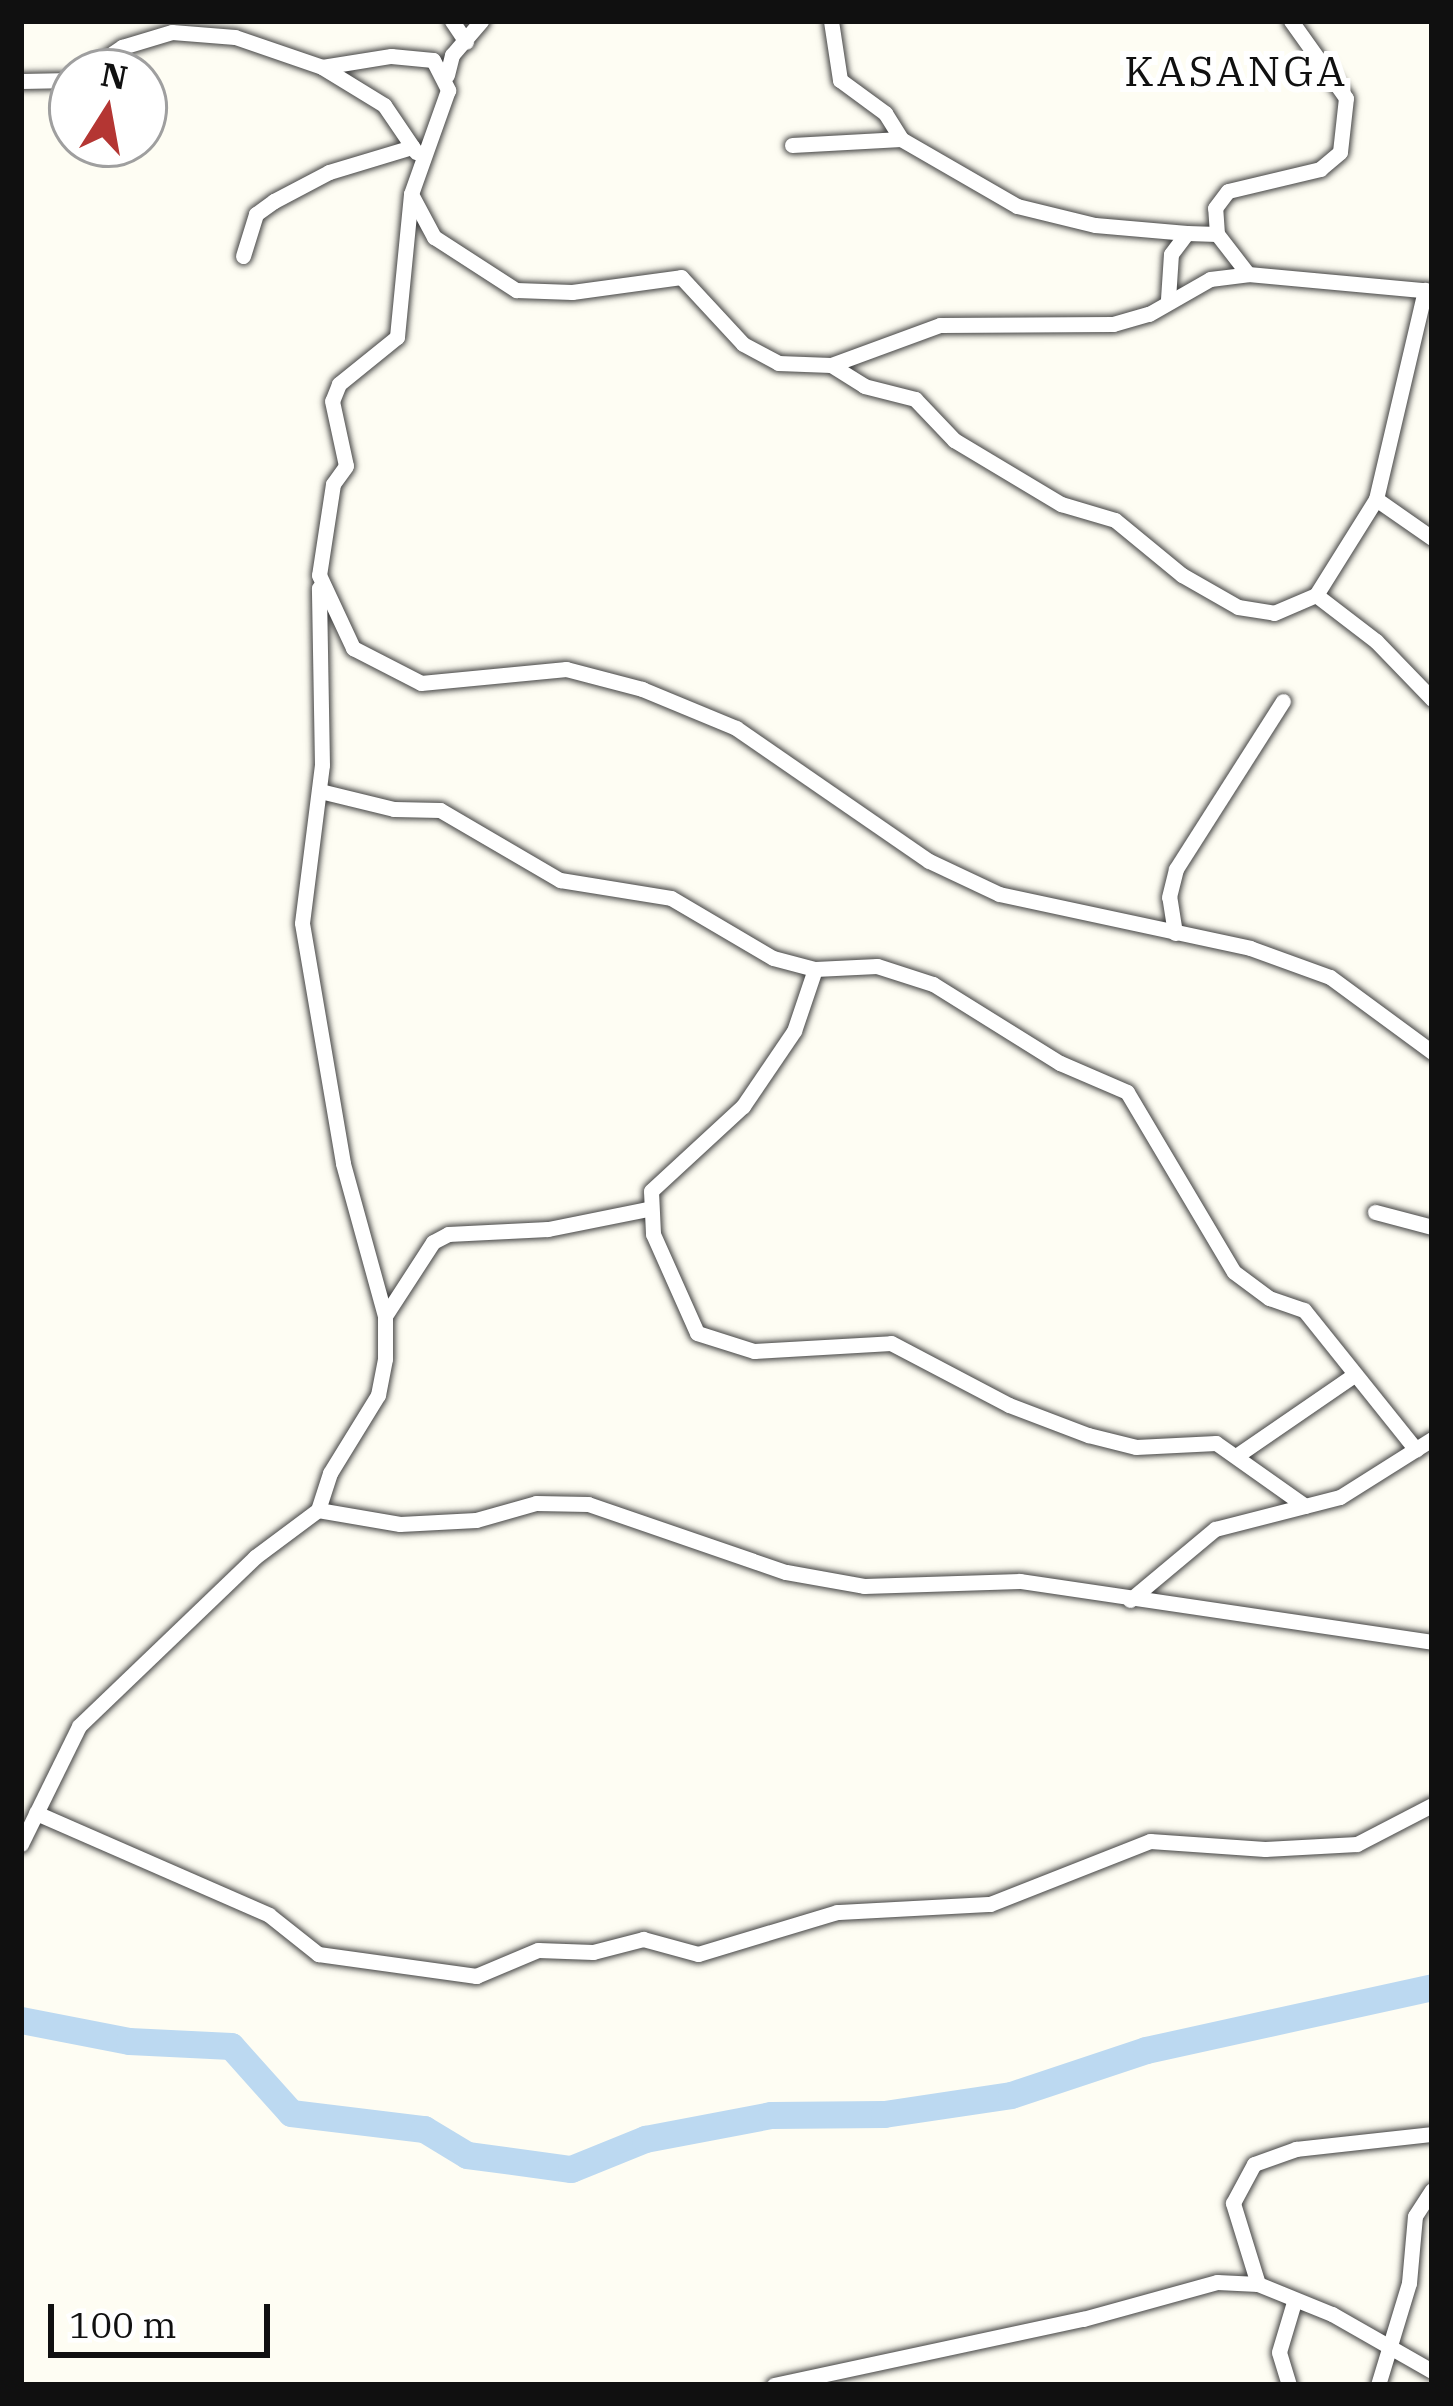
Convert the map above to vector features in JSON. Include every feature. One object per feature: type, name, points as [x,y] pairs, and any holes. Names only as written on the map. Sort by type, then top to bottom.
[{"type":"street","points":[[452,21],[466,42]]},
{"type":"street","points":[[21,1844],[79,1726],[255,1557],[318,1510],[330,1473],[378,1395],[385,1316],[312,1013],[302,903],[320,790],[319,574],[333,484],[346,466],[334,393],[397,337],[417,153],[440,124],[446,75],[482,21]]},
{"type":"street","points":[[831,21],[840,80],[885,113],[902,139],[1018,206],[1094,225],[1217,234]]},
{"type":"street","points":[[1248,274],[1217,234],[1215,208],[1228,191],[1320,169],[1340,152],[1346,98],[1291,21]]},
{"type":"street","points":[[121,48],[172,32],[235,38],[322,68],[383,105],[417,153]]},
{"type":"street","points":[[322,68],[421,56],[446,75]]},
{"type":"street","points":[[792,145],[902,139]]},
{"type":"street","points":[[243,256],[256,214],[274,201],[329,172],[417,153]]},
{"type":"street","points":[[411,194],[434,237],[516,290],[572,292],[681,277],[754,351],[778,363],[831,365],[928,327],[1087,329],[1148,314],[1210,279],[1248,274],[1428,290],[1376,500],[1316,596],[1274,613],[1238,607],[1182,575],[1115,520],[1060,503],[953,440],[915,400],[864,386],[831,365]]},
{"type":"street","points":[[1168,299],[1171,254],[1187,233]]},
{"type":"street","points":[[1376,500],[1432,538]]},
{"type":"street","points":[[319,574],[353,648],[404,679],[598,673],[736,728],[929,861],[998,893],[1175,933],[1330,977],[1432,1052]]},
{"type":"street","points":[[1316,596],[1376,641],[1432,699]]},
{"type":"street","points":[[1175,933],[1169,897],[1176,868],[1283,701]]},
{"type":"street","points":[[320,790],[394,809],[440,810],[560,880],[671,898],[738,942],[815,969],[877,966],[933,984],[1060,1063],[1127,1092],[1234,1272],[1269,1298],[1304,1310],[1416,1450]]},
{"type":"street","points":[[815,969],[779,1057],[743,1106],[655,1180],[646,1210],[683,1315],[717,1342],[754,1351],[891,1342],[1009,1406],[1088,1435],[1136,1447],[1216,1443],[1240,1454],[1304,1506]]},
{"type":"street","points":[[385,1316],[433,1242],[448,1234],[548,1229],[646,1210]]},
{"type":"street","points":[[1375,1212],[1432,1227]]},
{"type":"street","points":[[1240,1454],[1354,1375]]},
{"type":"street","points":[[1130,1600],[1215,1529],[1340,1497],[1432,1439]]},
{"type":"street","points":[[318,1510],[400,1524],[575,1503],[787,1572],[864,1586],[1020,1581],[1432,1642]]},
{"type":"street","points":[[36,1813],[269,1915],[318,1954],[476,1976],[538,1950],[593,1952],[643,1940],[698,1954],[837,1912],[990,1904],[1150,1841],[1284,1849],[1357,1844],[1432,1805]]},
{"type":"street","points":[[1258,2284],[1233,2203],[1254,2164],[1296,2149],[1432,2134]]},
{"type":"street","points":[[1378,2385],[1409,2283],[1415,2216],[1432,2190]]},
{"type":"street","points":[[774,2385],[1083,2320],[1176,2290],[1258,2284],[1358,2325],[1432,2371]]},
{"type":"street","points":[[1289,2385],[1279,2352],[1294,2302]]},
{"type":"waterway","points":[[21,2020],[129,2041],[231,2046],[291,2113],[424,2129],[467,2155],[571,2169],[645,2139],[771,2115],[884,2114],[1011,2095],[1146,2050],[1432,1987]]},
{"type":"district","name":"KASANGA","points":[[1236,71]]}]
